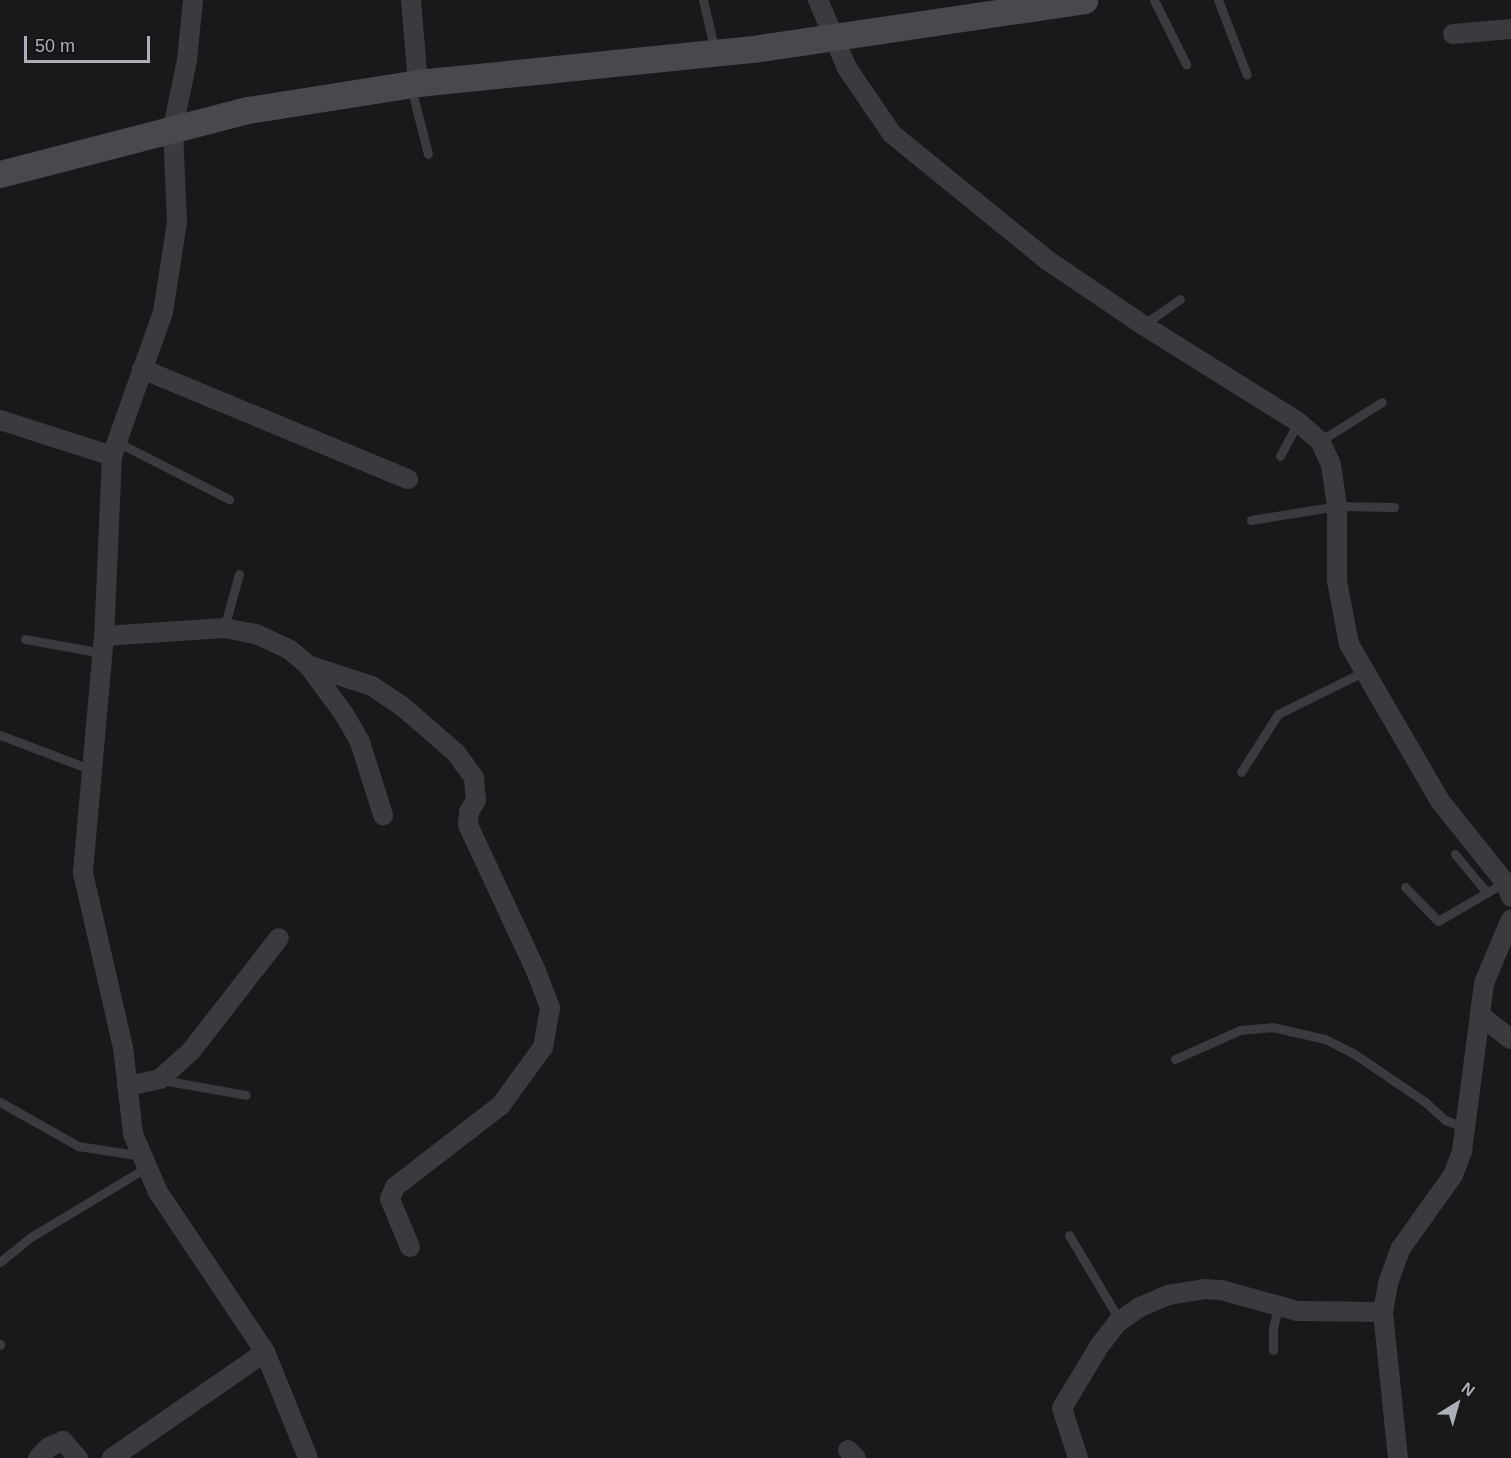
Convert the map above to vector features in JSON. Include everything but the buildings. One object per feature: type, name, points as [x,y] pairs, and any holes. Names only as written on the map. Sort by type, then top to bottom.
[{"type":"street","points":[[193,0],[187,60],[173,128],[177,222],[163,312],[114,449],[104,644],[83,873],[123,1047],[133,1134],[158,1192],[265,1352],[308,1458]]},
{"type":"street","points":[[411,0],[414,84]]},
{"type":"street","points":[[818,0],[847,69],[892,134],[1047,260],[1143,325],[1298,422],[1320,441],[1331,465],[1337,506],[1336,581],[1349,644],[1440,801],[1508,890]]},
{"type":"street","points":[[0,174],[248,110],[414,84],[715,53],[1084,0]]},
{"type":"street","points":[[1453,34],[1511,29]]},
{"type":"street","points":[[142,369],[408,479]]},
{"type":"street","points":[[0,420],[114,449]]},
{"type":"street","points":[[104,644],[224,627],[256,634],[290,651],[308,665],[329,690],[360,742],[383,815]]},
{"type":"street","points":[[308,665],[372,686],[402,706],[456,753],[474,778],[476,800],[469,812],[468,825],[536,971],[550,1008],[543,1047],[501,1105],[395,1187],[390,1199],[410,1247]]},
{"type":"street","points":[[1398,1458],[1383,1312],[1388,1283],[1401,1248],[1453,1175],[1462,1151],[1484,983],[1511,919]]},
{"type":"street","points":[[127,1086],[160,1079],[190,1051],[279,938]]},
{"type":"street","points":[[1480,1015],[1511,1039]]},
{"type":"street","points":[[1078,1458],[1062,1408],[1100,1345],[1120,1321],[1140,1307],[1167,1295],[1191,1290],[1221,1290],[1278,1308],[1297,1311],[1383,1312]]},
{"type":"street","points":[[112,1458],[265,1352]]},
{"type":"street","points":[[38,1458],[63,1441],[78,1458]]},
{"type":"lane","points":[[703,0],[715,53]]},
{"type":"lane","points":[[1154,0],[1186,64]]},
{"type":"lane","points":[[1218,0],[1247,75]]},
{"type":"lane","points":[[414,84],[428,154]]},
{"type":"lane","points":[[1143,325],[1180,298]]},
{"type":"lane","points":[[1320,441],[1382,402]]},
{"type":"lane","points":[[1280,456],[1298,422]]},
{"type":"lane","points":[[114,449],[229,499]]},
{"type":"lane","points":[[1251,520],[1337,506],[1394,507]]},
{"type":"lane","points":[[224,627],[239,574]]},
{"type":"lane","points":[[25,639],[104,644]]},
{"type":"lane","points":[[1241,772],[1278,714],[1365,671]]},
{"type":"lane","points":[[0,735],[92,770]]},
{"type":"lane","points":[[1455,854],[1487,892]]},
{"type":"lane","points":[[1405,887],[1438,921],[1487,892],[1508,890]]},
{"type":"lane","points":[[1176,1059],[1240,1030],[1272,1027],[1325,1039],[1353,1053],[1424,1101],[1445,1120],[1466,1128]]},
{"type":"lane","points":[[160,1079],[246,1095]]},
{"type":"lane","points":[[0,1102],[78,1146],[145,1161]]},
{"type":"lane","points":[[0,1262],[31,1237],[145,1161]]},
{"type":"lane","points":[[1069,1235],[1120,1321]]},
{"type":"lane","points":[[1273,1350],[1273,1328],[1278,1308]]}]
